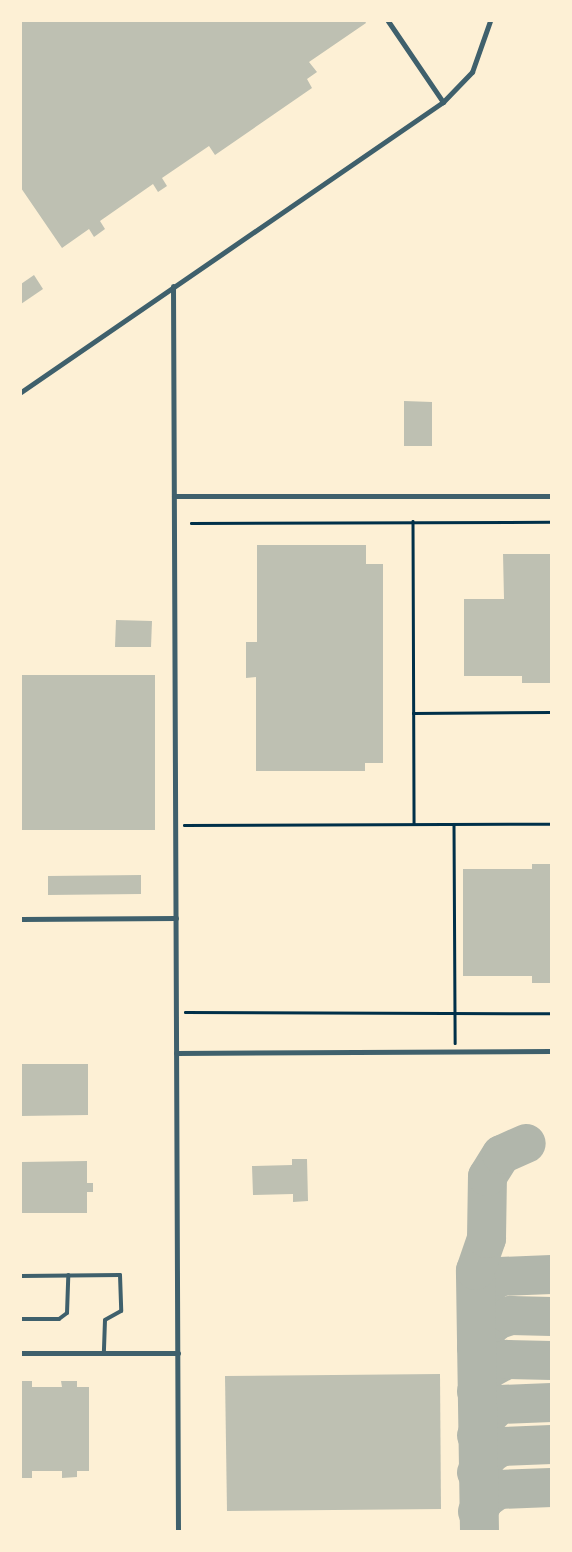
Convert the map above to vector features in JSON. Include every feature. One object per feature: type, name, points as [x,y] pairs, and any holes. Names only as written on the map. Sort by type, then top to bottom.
[{"type":"street","points":[[388,21],[443,102]]},
{"type":"street","points":[[21,392],[443,102],[472,72],[490,21]]},
{"type":"street","points":[[173,286],[178,1531]]},
{"type":"street","points":[[174,496],[551,496]]},
{"type":"street","points":[[21,919],[176,918]]},
{"type":"street","points":[[176,1053],[551,1051]]},
{"type":"street","points":[[21,1353],[178,1352]]},
{"type":"lane","points":[[21,1319],[59,1319],[68,1313],[68,1274]]},
{"type":"lane","points":[[21,1276],[68,1274],[120,1275],[121,1311],[105,1320],[104,1353]]},
{"type":"path","points":[[413,521],[414,824]]},
{"type":"path","points":[[191,523],[551,522]]},
{"type":"path","points":[[413,712],[551,712]]},
{"type":"path","points":[[454,824],[455,1052]]},
{"type":"path","points":[[175,825],[551,824]]},
{"type":"path","points":[[176,1012],[551,1013]]},
{"type":"building","points":[[21,21],[365,21],[366,23],[309,62],[317,72],[307,79],[312,88],[215,155],[209,146],[162,178],[167,186],[158,192],[153,184],[100,221],[105,229],[94,237],[89,229],[62,248],[21,188]]},
{"type":"building","points":[[34,275],[43,289],[21,304],[21,284]]},
{"type":"building","points":[[404,401],[432,402],[432,446],[404,446]]},
{"type":"building","points":[[257,545],[366,545],[366,564],[383,564],[383,763],[365,763],[365,771],[256,771],[256,677],[246,678],[246,642],[257,642]]},
{"type":"building","points":[[503,554],[551,554],[551,683],[522,683],[522,676],[464,676],[464,599],[504,599]]},
{"type":"building","points":[[116,620],[152,621],[151,647],[115,647]]},
{"type":"building","points":[[21,675],[155,675],[155,830],[21,830]]},
{"type":"building","points":[[532,864],[551,864],[551,983],[532,983],[532,976],[463,976],[463,869],[532,869]]},
{"type":"building","points":[[141,875],[141,894],[48,895],[48,876]]},
{"type":"building","points":[[21,1064],[88,1064],[88,1115],[21,1116]]},
{"type":"building","points":[[292,1159],[307,1159],[308,1201],[293,1202],[293,1194],[253,1195],[252,1166],[292,1165]]},
{"type":"building","points":[[87,1161],[87,1183],[93,1183],[93,1192],[87,1192],[87,1213],[21,1213],[21,1162]]},
{"type":"building","points":[[440,1374],[441,1509],[227,1511],[225,1376]]},
{"type":"building","points":[[21,1381],[32,1381],[32,1387],[62,1387],[61,1381],[77,1381],[77,1387],[89,1387],[89,1471],[77,1471],[77,1477],[62,1478],[62,1471],[32,1471],[32,1478],[21,1478]]},
{"type":"taxiway","points":[[479,1531],[475,1270],[486,1238],[487,1176],[501,1154],[526,1143]]},
{"type":"taxiway","points":[[476,1305],[483,1288],[499,1276],[551,1274]]},
{"type":"taxiway","points":[[476,1347],[489,1326],[498,1319],[510,1315],[551,1316]]},
{"type":"taxiway","points":[[476,1391],[486,1370],[506,1359],[551,1360]]},
{"type":"taxiway","points":[[476,1435],[482,1421],[499,1404],[551,1402]]},
{"type":"taxiway","points":[[476,1472],[490,1453],[501,1446],[551,1444]]},
{"type":"taxiway","points":[[477,1511],[485,1498],[498,1489],[551,1487]]}]
